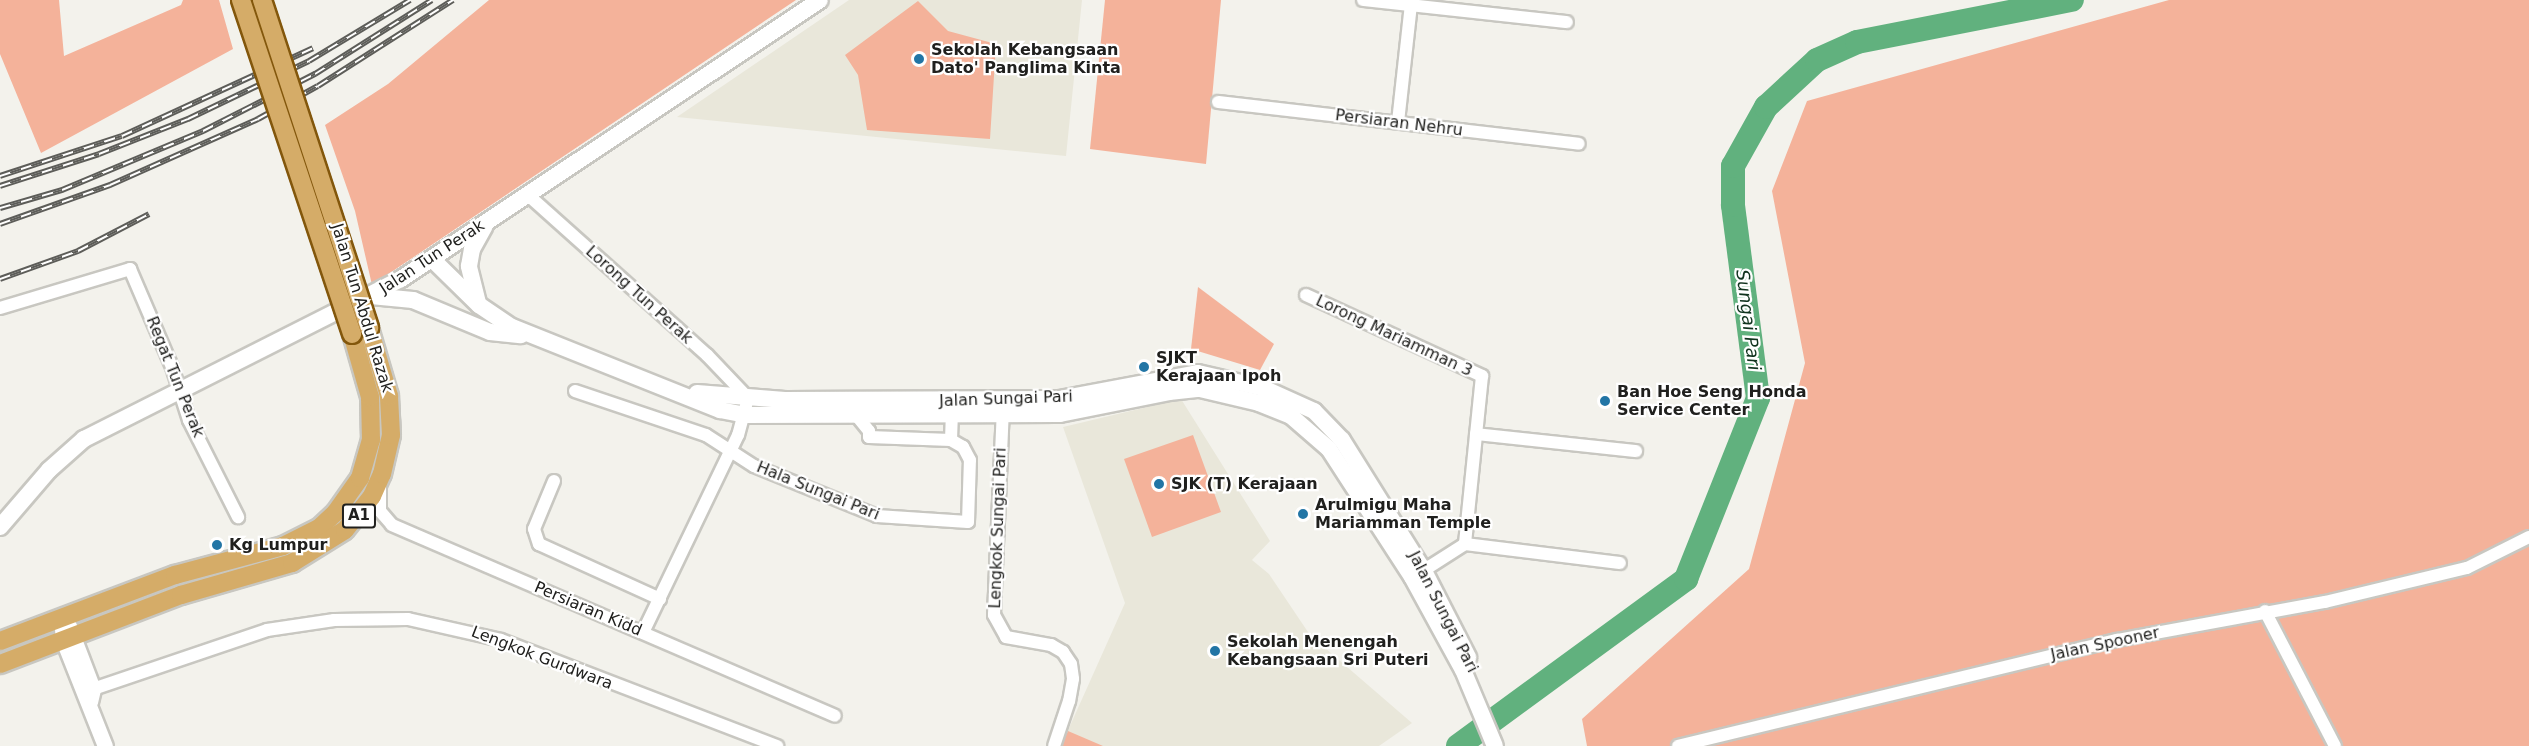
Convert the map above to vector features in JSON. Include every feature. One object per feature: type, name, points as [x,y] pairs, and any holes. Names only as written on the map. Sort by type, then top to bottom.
[{"type":"main road","name":"Jalan Tun Abdul Razak","points":[[0,664],[181,595],[312,554],[345,530],[360,514],[382,474],[391,414],[385,376],[361,331],[241,0]]},
{"type":"main road","name":"Jalan Tun Abdul Razak","points":[[0,641],[175,574],[283,546],[318,528],[336,512],[360,478],[371,440],[370,397],[361,331],[262,0]]},
{"type":"main road","name":"Jalan Tun Perak","points":[[0,537],[5,523],[66,452],[108,425],[178,388],[371,296],[432,259],[820,0]]},
{"type":"main road","points":[[479,305],[469,266],[472,249],[490,220]]},
{"type":"main road","name":"Jalan Sungai Pari","points":[[432,259],[479,305],[501,321],[720,410],[745,415],[952,416],[1059,399],[1200,389],[1250,400],[1291,416],[1329,449],[1418,574],[1506,746]]},
{"type":"main road","points":[[371,296],[413,300],[490,332],[537,337]]},
{"type":"main road","name":"Jalan Sungai Pari","points":[[660,386],[748,398],[1003,409]]},
{"type":"main road","name":"Jalan Sungai Pari","points":[[1468,668],[1495,746]]},
{"type":"street","points":[[1363,0],[1567,22]]},
{"type":"street","points":[[1398,122],[1411,5]]},
{"type":"street","name":"Persiaran Nehru","points":[[1218,102],[1579,144]]},
{"type":"street","name":"Lorong Tun Perak","points":[[528,195],[707,355],[748,398]]},
{"type":"street","name":"Regat Tun Perak","points":[[0,308],[130,269],[189,420],[238,517]]},
{"type":"street","name":"Lorong Mariamman 3","points":[[1306,296],[1482,376],[1476,434]]},
{"type":"street","name":"Hala Sungai Pari","points":[[575,391],[706,435],[754,466],[878,516],[968,522],[970,460],[963,447],[951,440]]},
{"type":"street","points":[[644,633],[731,451],[745,415],[748,398]]},
{"type":"street","name":"Lengkok Sungai Pari","points":[[1003,409],[994,615],[1006,637],[1051,645],[1063,652],[1071,664],[1073,679],[1069,701],[1054,746]]},
{"type":"street","points":[[857,416],[869,431],[869,437],[951,440],[952,416]]},
{"type":"street","points":[[1465,544],[1476,434],[1636,452]]},
{"type":"street","name":"Persiaran Kidd","points":[[382,474],[379,506],[392,525],[836,716]]},
{"type":"street","points":[[554,482],[534,529],[539,544],[660,599]]},
{"type":"street","name":"Jalan Spooner","points":[[1678,746],[2116,640],[2265,611],[2325,602],[2467,568],[2529,537]]},
{"type":"street","points":[[1418,574],[1465,544],[1620,563]]},
{"type":"street","points":[[2265,611],[2335,746]]},
{"type":"street","points":[[62,617],[91,696],[105,746]]},
{"type":"street","name":"Lengkok Gurdwara","points":[[91,696],[267,630],[334,620],[408,619],[501,640],[777,746]]},
{"type":"shaded area","points":[[0,0],[59,0],[64,56],[181,5],[183,0],[219,0],[233,49],[41,153],[0,54]]},
{"type":"shaded area","points":[[489,0],[796,0],[372,285],[355,211],[325,125],[388,84]]},
{"type":"shaded area","name":"Sekolah Kebangsaan Dato' Panglima Kinta","points":[[849,0],[1082,0],[1066,156],[677,117]]},
{"type":"shaded area","points":[[1105,0],[1221,0],[1206,164],[1090,149]]},
{"type":"shaded area","points":[[2169,0],[2529,0],[2529,746],[1587,746],[1582,719],[1749,569],[1805,363],[1772,191],[1807,101]]},
{"type":"shaded area","points":[[918,1],[948,31],[996,44],[990,139],[867,130],[858,75],[845,55]]},
{"type":"shaded area","points":[[1198,287],[1274,344],[1260,370],[1191,349]]},
{"type":"shaded area","name":"Sekolah Menengah Kebangsaan Sri Puteri","points":[[1181,399],[1270,541],[1252,560],[1269,574],[1310,635],[1412,723],[1379,746],[1061,746],[1125,603],[1063,427]]},
{"type":"shaded area","points":[[1193,435],[1221,512],[1152,537],[1124,459]]},
{"type":"shaded area","points":[[1068,731],[1103,746],[1061,746]]},
{"type":"waterway","name":"Sungai Pari","points":[[1458,746],[1686,579],[1758,398],[1733,205],[1733,166],[1766,107],[1817,60],[1857,42],[2072,0]]},
{"type":"railway","points":[[0,186],[99,154],[188,119],[309,61],[410,0]]},
{"type":"railway","points":[[0,208],[62,190],[203,131],[315,74],[432,0]]},
{"type":"railway","points":[[0,224],[110,185],[258,119],[318,86],[453,0]]},
{"type":"railway","points":[[0,176],[122,136],[313,48]]},
{"type":"railway","points":[[0,279],[78,251],[149,214]]},
{"type":"place","name":"Sekolah Kebangsaan Dato' Panglima Kinta","points":[[919,59]]},
{"type":"place","name":"SJKT Kerajaan Ipoh","points":[[1144,367]]},
{"type":"place","name":"Ban Hoe Seng Honda Service Center","points":[[1605,401]]},
{"type":"place","name":"SJK (T) Kerajaan","points":[[1159,484]]},
{"type":"place","name":"Arulmigu Maha Mariamman Temple","points":[[1303,514]]},
{"type":"place","name":"Kg Lumpur","points":[[217,545]]},
{"type":"place","name":"Sekolah Menengah Kebangsaan Sri Puteri","points":[[1215,651]]}]
